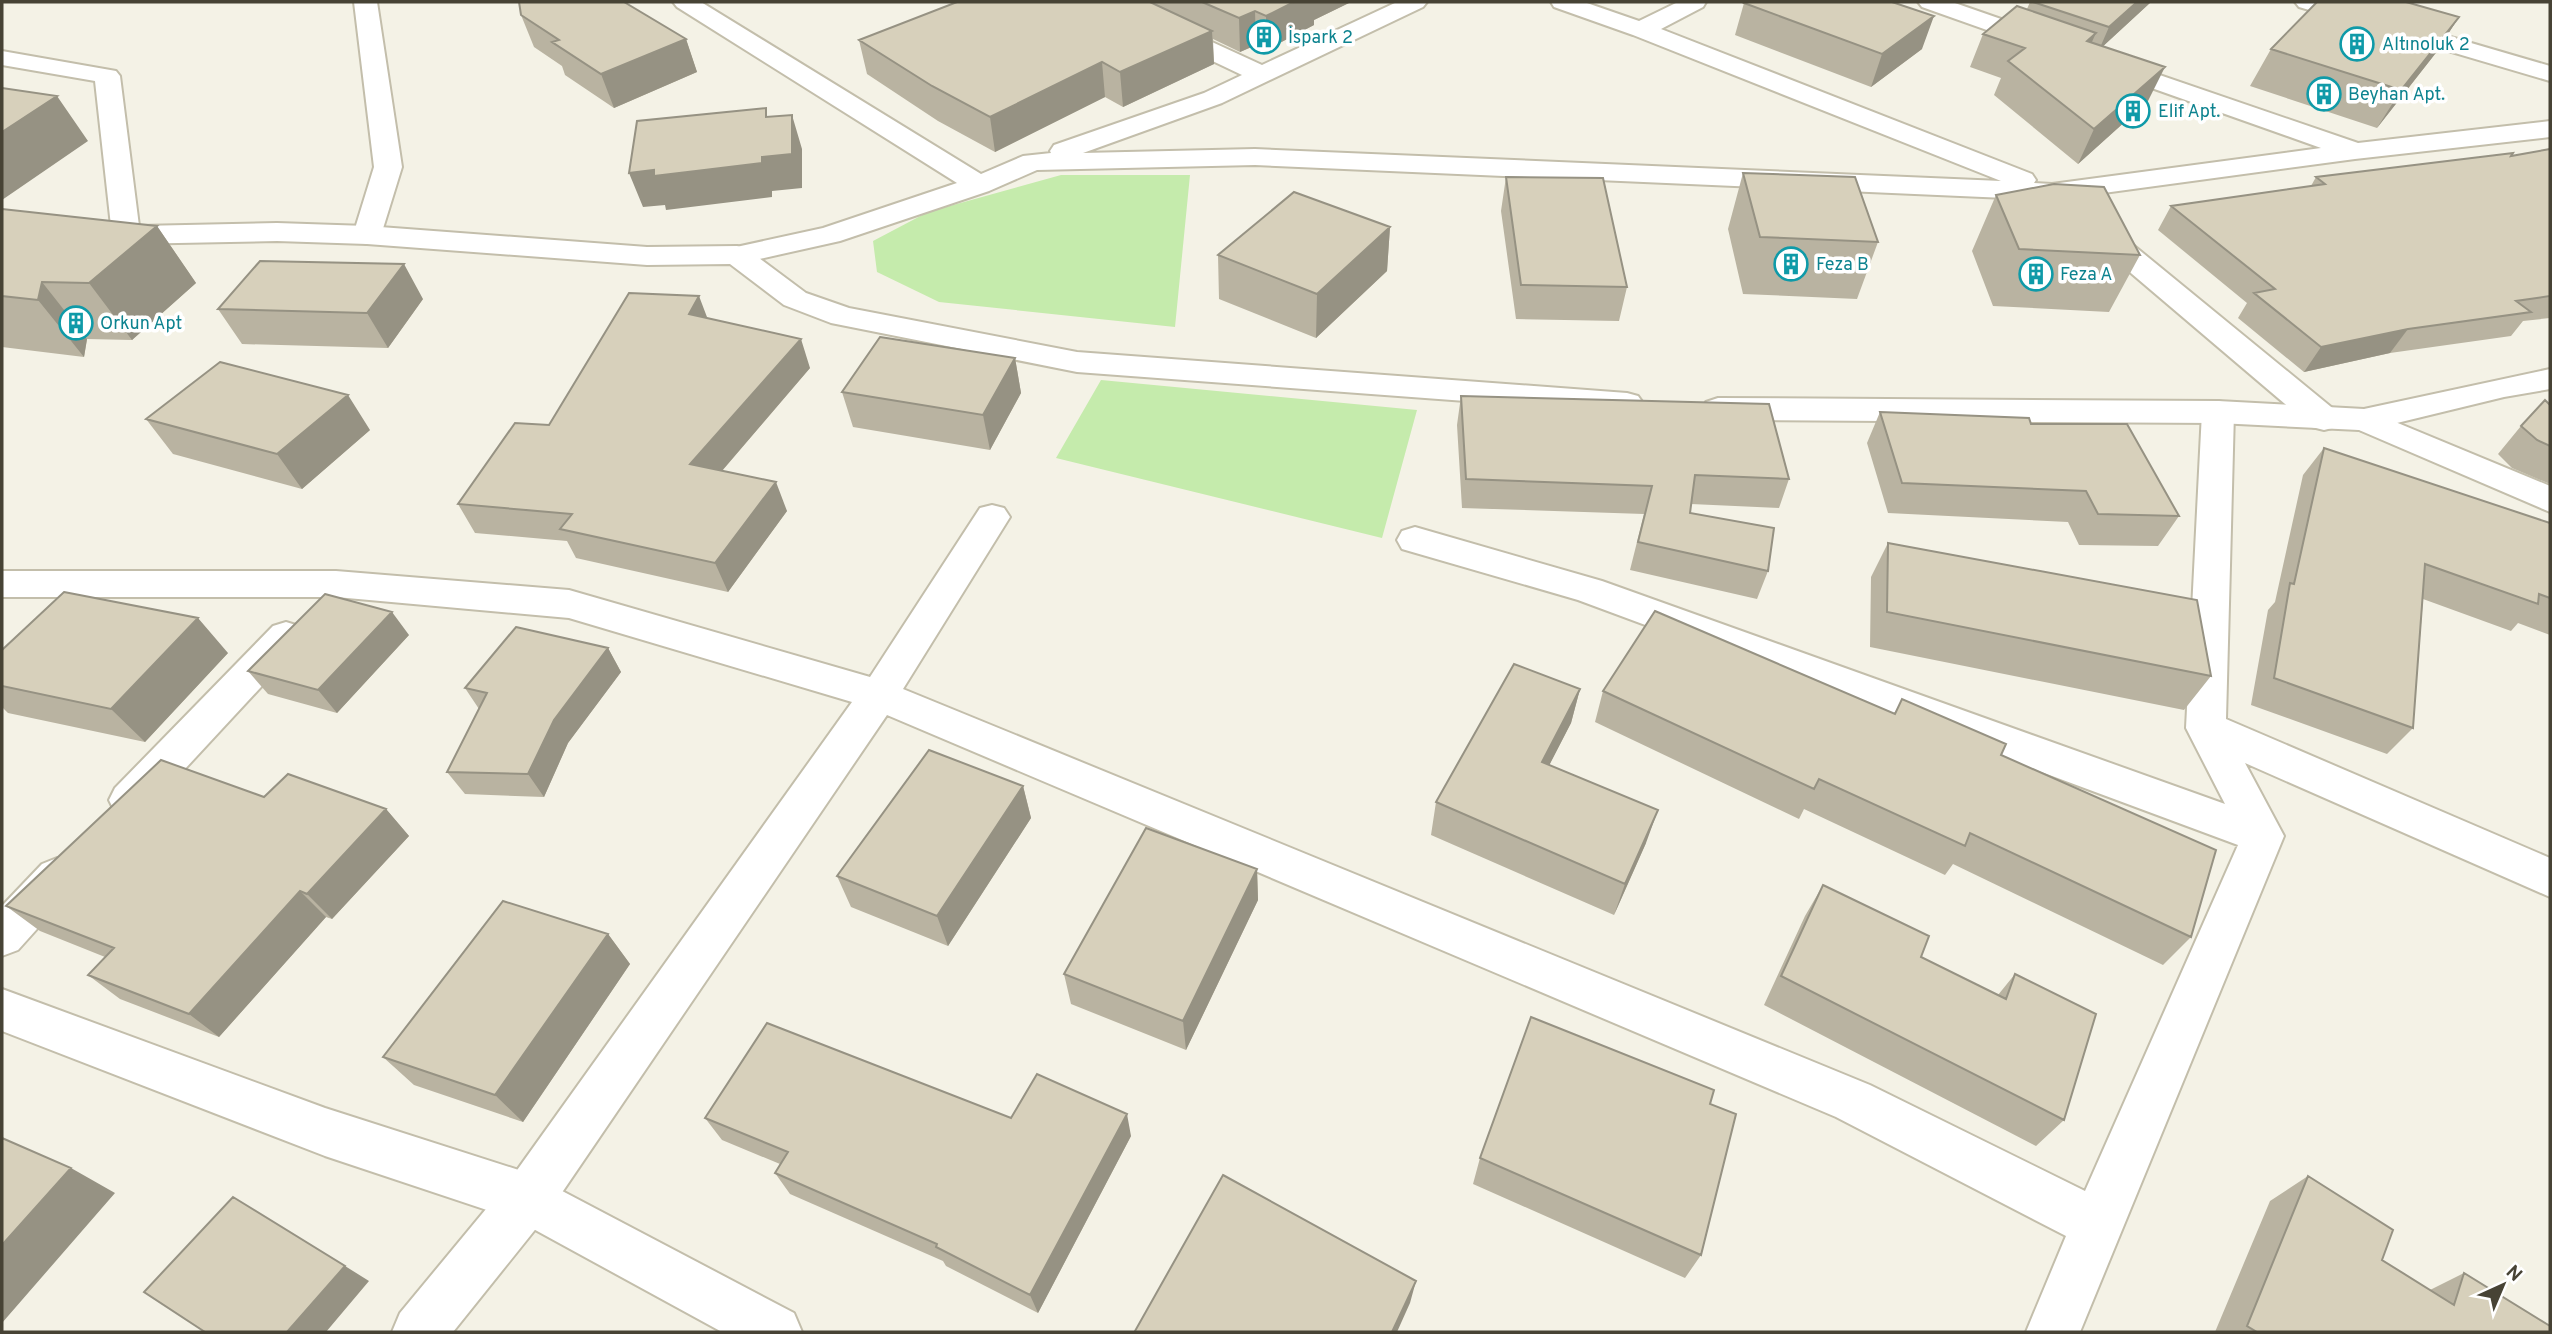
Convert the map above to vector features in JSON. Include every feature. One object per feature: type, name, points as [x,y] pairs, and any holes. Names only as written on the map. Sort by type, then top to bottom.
[{"type":"street","points":[[365,2],[388,167],[367,235]]},
{"type":"street","points":[[685,2],[979,185]]},
{"type":"street","points":[[1107,2],[1261,74]]},
{"type":"street","points":[[2,58],[107,76],[112,236],[277,232],[367,235],[647,256],[737,255],[830,235],[979,185],[1033,162],[1215,119],[1261,74],[1415,2]]},
{"type":"street","points":[[1562,2],[1641,30],[2052,191],[2324,419]]},
{"type":"street","points":[[1641,30],[1695,2]]},
{"type":"street","points":[[1930,2],[2355,151]]},
{"type":"street","points":[[2307,2],[2550,74]]},
{"type":"street","points":[[1215,119],[1255,158]]},
{"type":"street","points":[[1839,182],[1866,176],[1884,163],[1889,149],[1884,134],[1867,119]]},
{"type":"street","points":[[1033,162],[1255,158],[2052,191],[2355,151],[2550,129]]},
{"type":"street","points":[[737,255],[795,299],[842,316],[1077,362],[1675,406],[1743,410],[2218,412],[2364,420],[2550,379]]},
{"type":"street","points":[[2218,412],[2206,728],[2263,836]]},
{"type":"street","points":[[2364,420],[2550,500]]},
{"type":"street","points":[[419,1332],[528,1198],[879,695],[992,517]]},
{"type":"street","points":[[1415,540],[1589,590],[2263,836]]},
{"type":"street","points":[[2,584],[335,584],[569,604],[879,695],[1853,1101],[2096,1224]]},
{"type":"street","points":[[107,825],[335,584]]},
{"type":"street","points":[[2206,728],[2550,877]]},
{"type":"street","points":[[2053,1332],[2096,1224],[2263,836]]},
{"type":"street","points":[[2,936],[78,855]]},
{"type":"street","points":[[2,1010],[325,1132],[528,1198],[775,1332]]},
{"type":"green space","points":[[1061,175],[1190,175],[1175,327],[939,302],[877,272],[873,241],[928,212]]},
{"type":"green space","points":[[1101,380],[1417,410],[1382,538],[1056,458]]},
{"type":"building","points":[[519,2],[624,2],[686,39],[601,74],[552,42],[559,40],[521,15]]},
{"type":"building","points":[[957,2],[1150,2],[1212,31],[1120,72],[1102,62],[990,117],[932,86],[859,40]]},
{"type":"building","points":[[1202,2],[1294,2],[1266,16],[1255,11],[1239,18]]},
{"type":"building","points":[[1745,2],[1892,2],[1934,16],[1882,54]]},
{"type":"building","points":[[2033,2],[2137,2],[2109,27]]},
{"type":"building","points":[[2317,2],[2406,2],[2459,17],[2401,90],[2271,49]]},
{"type":"building","points":[[2017,6],[2096,33],[2087,41],[2165,67],[2094,129],[2008,61],[2025,48],[1983,34]]},
{"type":"building","points":[[2,88],[57,96],[2,132]]},
{"type":"building","points":[[766,108],[766,117],[792,115],[792,154],[762,157],[762,163],[654,176],[654,170],[629,173],[637,121]]},
{"type":"building","points":[[2550,149],[2550,296],[2516,301],[2531,312],[2408,329],[2321,347],[2254,293],[2275,289],[2171,206],[2325,184],[2316,177],[2513,153],[2511,156]]},
{"type":"building","points":[[1743,173],[1855,177],[1878,242],[1760,237]]},
{"type":"building","points":[[1506,177],[1603,178],[1627,287],[1521,285]]},
{"type":"building","points":[[2054,184],[2104,187],[2140,255],[2019,249],[1996,195]]},
{"type":"building","points":[[1294,192],[1390,227],[1317,294],[1218,255]]},
{"type":"building","points":[[2,209],[157,226],[89,283],[42,282],[38,300],[2,296]]},
{"type":"building","points":[[260,261],[404,264],[367,313],[218,309]]},
{"type":"building","points":[[629,293],[699,296],[689,314],[801,339],[690,464],[776,482],[715,563],[560,529],[572,514],[458,504],[515,423],[549,425]]},
{"type":"building","points":[[880,337],[1015,358],[983,415],[842,392]]},
{"type":"building","points":[[220,362],[348,395],[277,454],[146,419]]},
{"type":"building","points":[[1461,396],[1769,404],[1789,479],[1695,475],[1690,513],[1774,528],[1768,571],[1638,542],[1652,486],[1466,479]]},
{"type":"building","points":[[2545,400],[2550,405],[2550,446],[2537,440],[2521,426]]},
{"type":"building","points":[[1880,412],[2029,418],[2031,424],[2127,424],[2179,516],[2098,514],[2086,491],[1902,483]]},
{"type":"building","points":[[2324,448],[2550,523],[2550,598],[2539,594],[2538,604],[2425,564],[2413,728],[2274,678],[2290,583],[2294,584]]},
{"type":"building","points":[[1888,543],[2197,600],[2211,676],[1887,612]]},
{"type":"building","points":[[64,592],[198,618],[111,709],[2,686],[2,650]]},
{"type":"building","points":[[325,594],[392,612],[318,690],[248,671]]},
{"type":"building","points":[[1655,611],[1895,714],[1902,699],[2006,744],[2001,755],[2216,850],[2191,937],[1970,833],[1965,846],[1819,779],[1814,789],[1603,691]]},
{"type":"building","points":[[516,627],[608,648],[554,720],[528,774],[447,772],[487,693],[465,688]]},
{"type":"building","points":[[1514,664],[1580,689],[1542,762],[1658,810],[1625,884],[1436,802]]},
{"type":"building","points":[[929,750],[1023,786],[937,916],[837,876]]},
{"type":"building","points":[[161,760],[264,797],[288,774],[386,809],[307,894],[300,891],[189,1014],[88,975],[114,948],[6,906]]},
{"type":"building","points":[[1146,828],[1257,869],[1183,1021],[1064,974]]},
{"type":"building","points":[[1823,885],[1929,936],[1921,957],[2006,999],[2015,974],[2096,1014],[2064,1120],[1781,976]]},
{"type":"building","points":[[503,901],[608,934],[495,1095],[383,1057]]},
{"type":"building","points":[[1531,1017],[1714,1090],[1710,1104],[1736,1114],[1701,1255],[1480,1158]]},
{"type":"building","points":[[767,1023],[1011,1118],[1037,1074],[1127,1114],[1030,1295],[936,1247],[937,1244],[775,1173],[788,1152],[705,1118]]},
{"type":"building","points":[[2,1138],[71,1168],[2,1245]]},
{"type":"building","points":[[1223,1175],[1416,1281],[1392,1332],[1136,1332]]},
{"type":"building","points":[[2308,1176],[2393,1230],[2382,1260],[2454,1305],[2464,1273],[2550,1326],[2550,1332],[2257,1332],[2247,1326]]},
{"type":"building","points":[[233,1197],[345,1266],[287,1332],[205,1332],[144,1292]]},
{"type":"place","name":"İspark 2","points":[[1264,37]]},
{"type":"place","name":"Altınoluk 2","points":[[2357,44]]},
{"type":"place","name":"Beyhan Apt.","points":[[2324,94]]},
{"type":"place","name":"Elif Apt.","points":[[2133,111]]},
{"type":"place","name":"Feza B","points":[[1791,264]]},
{"type":"place","name":"Feza A","points":[[2036,274]]},
{"type":"place","name":"Orkun Apt","points":[[76,323]]}]
